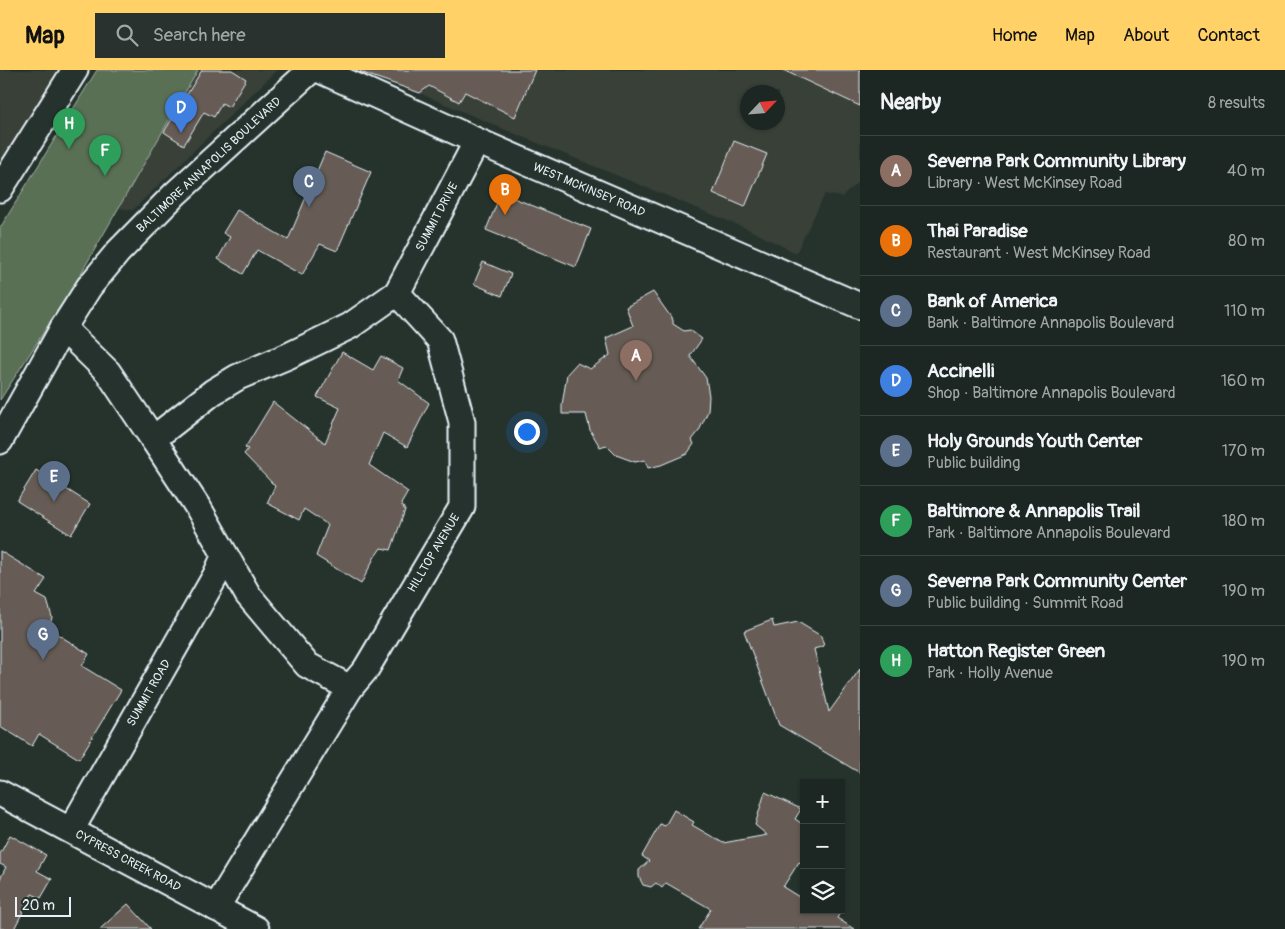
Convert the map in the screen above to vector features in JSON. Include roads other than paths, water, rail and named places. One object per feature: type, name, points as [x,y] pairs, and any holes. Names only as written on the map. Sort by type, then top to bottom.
[{"type":"street","points":[[0,188],[75,70]]},
{"type":"street","name":"BALTIMORE ANNAPOLIS BOULEVARD","points":[[0,441],[62,328],[89,286],[175,194],[311,70]]},
{"type":"street","name":"WEST MCKINSEY ROAD","points":[[320,70],[477,142],[860,306]]},
{"type":"street","name":"SUMMIT DRIVE","points":[[397,293],[477,142]]},
{"type":"street","points":[[153,439],[213,392],[238,377],[288,356],[350,326],[397,293]]},
{"type":"street","name":"HILLTOP AVENUE","points":[[216,908],[350,688],[366,669],[462,507],[462,422],[440,340],[397,293]]},
{"type":"street","points":[[62,328],[108,372],[199,509],[248,595],[307,665],[350,688]]},
{"type":"street","name":"SUMMIT ROAD","points":[[71,830],[226,555]]},
{"type":"street","name":"CYPRESS CREEK ROAD","points":[[0,793],[256,929]]},
{"type":"place","name":"Accinelli","points":[[181,133]]},
{"type":"place","name":"Hatton Register Green","points":[[69,149]]},
{"type":"place","name":"Baltimore & Annapolis Trail","points":[[105,176]]},
{"type":"place","name":"Bank of America","points":[[309,207]]},
{"type":"place","name":"Thai Paradise","points":[[505,215]]},
{"type":"place","name":"Severna Park Community Library","points":[[636,381]]},
{"type":"place","name":"Holy Grounds Youth Center","points":[[54,502]]},
{"type":"place","name":"Severna Park Community Center","points":[[43,660]]}]
